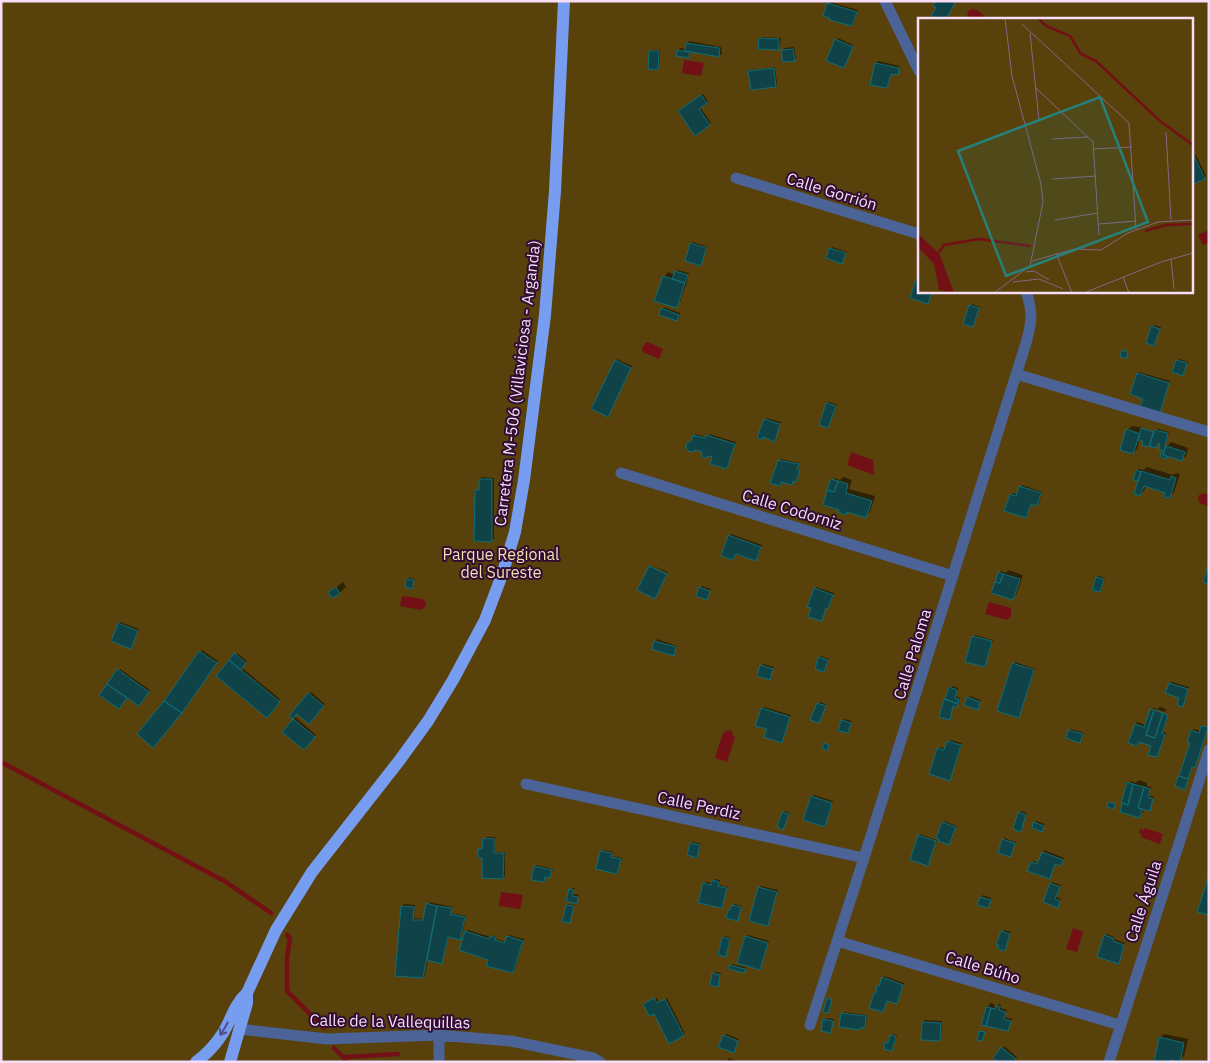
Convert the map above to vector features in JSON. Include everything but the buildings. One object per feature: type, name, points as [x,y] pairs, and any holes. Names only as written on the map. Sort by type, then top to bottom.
[{"type":"main road","name":"Carretera M-506 (Villaviciosa - Arganda)","points":[[247,993],[276,930],[307,880],[399,761],[428,721],[453,680],[485,620],[516,532],[544,315],[555,191],[564,1]]},
{"type":"main road","points":[[230,1062],[247,1003],[247,993]]},
{"type":"main road","points":[[196,1062],[205,1056],[223,1033],[239,1001],[247,993]]},
{"type":"street","points":[[884,1],[918,69]]},
{"type":"street","name":"Calle Gorrión","points":[[736,178],[918,234]]},
{"type":"street","name":"Calle Paloma","points":[[810,1025],[1032,323],[1030,303],[1026,292]]},
{"type":"street","points":[[1016,374],[1209,432]]},
{"type":"street","name":"Calle Codorniz","points":[[621,473],[953,576]]},
{"type":"street","name":"Calle Águila","points":[[1109,1062],[1209,750]]},
{"type":"street","name":"Calle Perdiz","points":[[526,784],[864,858]]},
{"type":"street","name":"Calle Búho","points":[[837,941],[1120,1025]]},
{"type":"street","name":"Calle de la Vallequillas","points":[[239,1029],[327,1039],[439,1035],[511,1041],[593,1058],[600,1062]]},
{"type":"street","points":[[439,1035],[439,1062]]},
{"type":"green space","name":"Parque Regional del Sureste","points":[[1,1],[1209,1],[1209,1062],[1,1062]]},
{"type":"shaded area","points":[[972,9],[977,10],[987,18],[970,18],[967,14]]},
{"type":"shaded area","points":[[684,60],[704,63],[701,76],[682,73]]},
{"type":"shaded area","points":[[1209,230],[1209,242],[1203,245],[1198,235]]},
{"type":"shaded area","points":[[648,342],[663,349],[659,359],[643,352],[642,349],[645,343]]},
{"type":"shaded area","points":[[851,452],[873,460],[874,475],[847,465]]},
{"type":"shaded area","points":[[1204,493],[1209,495],[1209,507],[1200,503],[1198,499],[1199,495]]},
{"type":"shaded area","points":[[402,596],[423,599],[426,603],[425,607],[421,610],[400,606]]},
{"type":"shaded area","points":[[989,602],[1011,608],[1011,616],[1007,620],[985,614]]},
{"type":"shaded area","points":[[728,730],[732,731],[735,737],[727,762],[715,758],[723,733]]},
{"type":"shaded area","points":[[1145,828],[1163,834],[1160,844],[1141,837],[1140,829],[1144,830]]},
{"type":"shaded area","points":[[501,892],[523,895],[520,909],[499,906]]},
{"type":"shaded area","points":[[1073,928],[1083,932],[1077,952],[1066,949]]},
{"type":"waterway","points":[[1,762],[226,882],[271,913]]},
{"type":"waterway","points":[[287,935],[290,938],[287,958],[287,991],[324,1028]]},
{"type":"waterway","points":[[334,1048],[348,1062]]},
{"type":"waterway","points":[[345,1057],[398,1054]]}]
